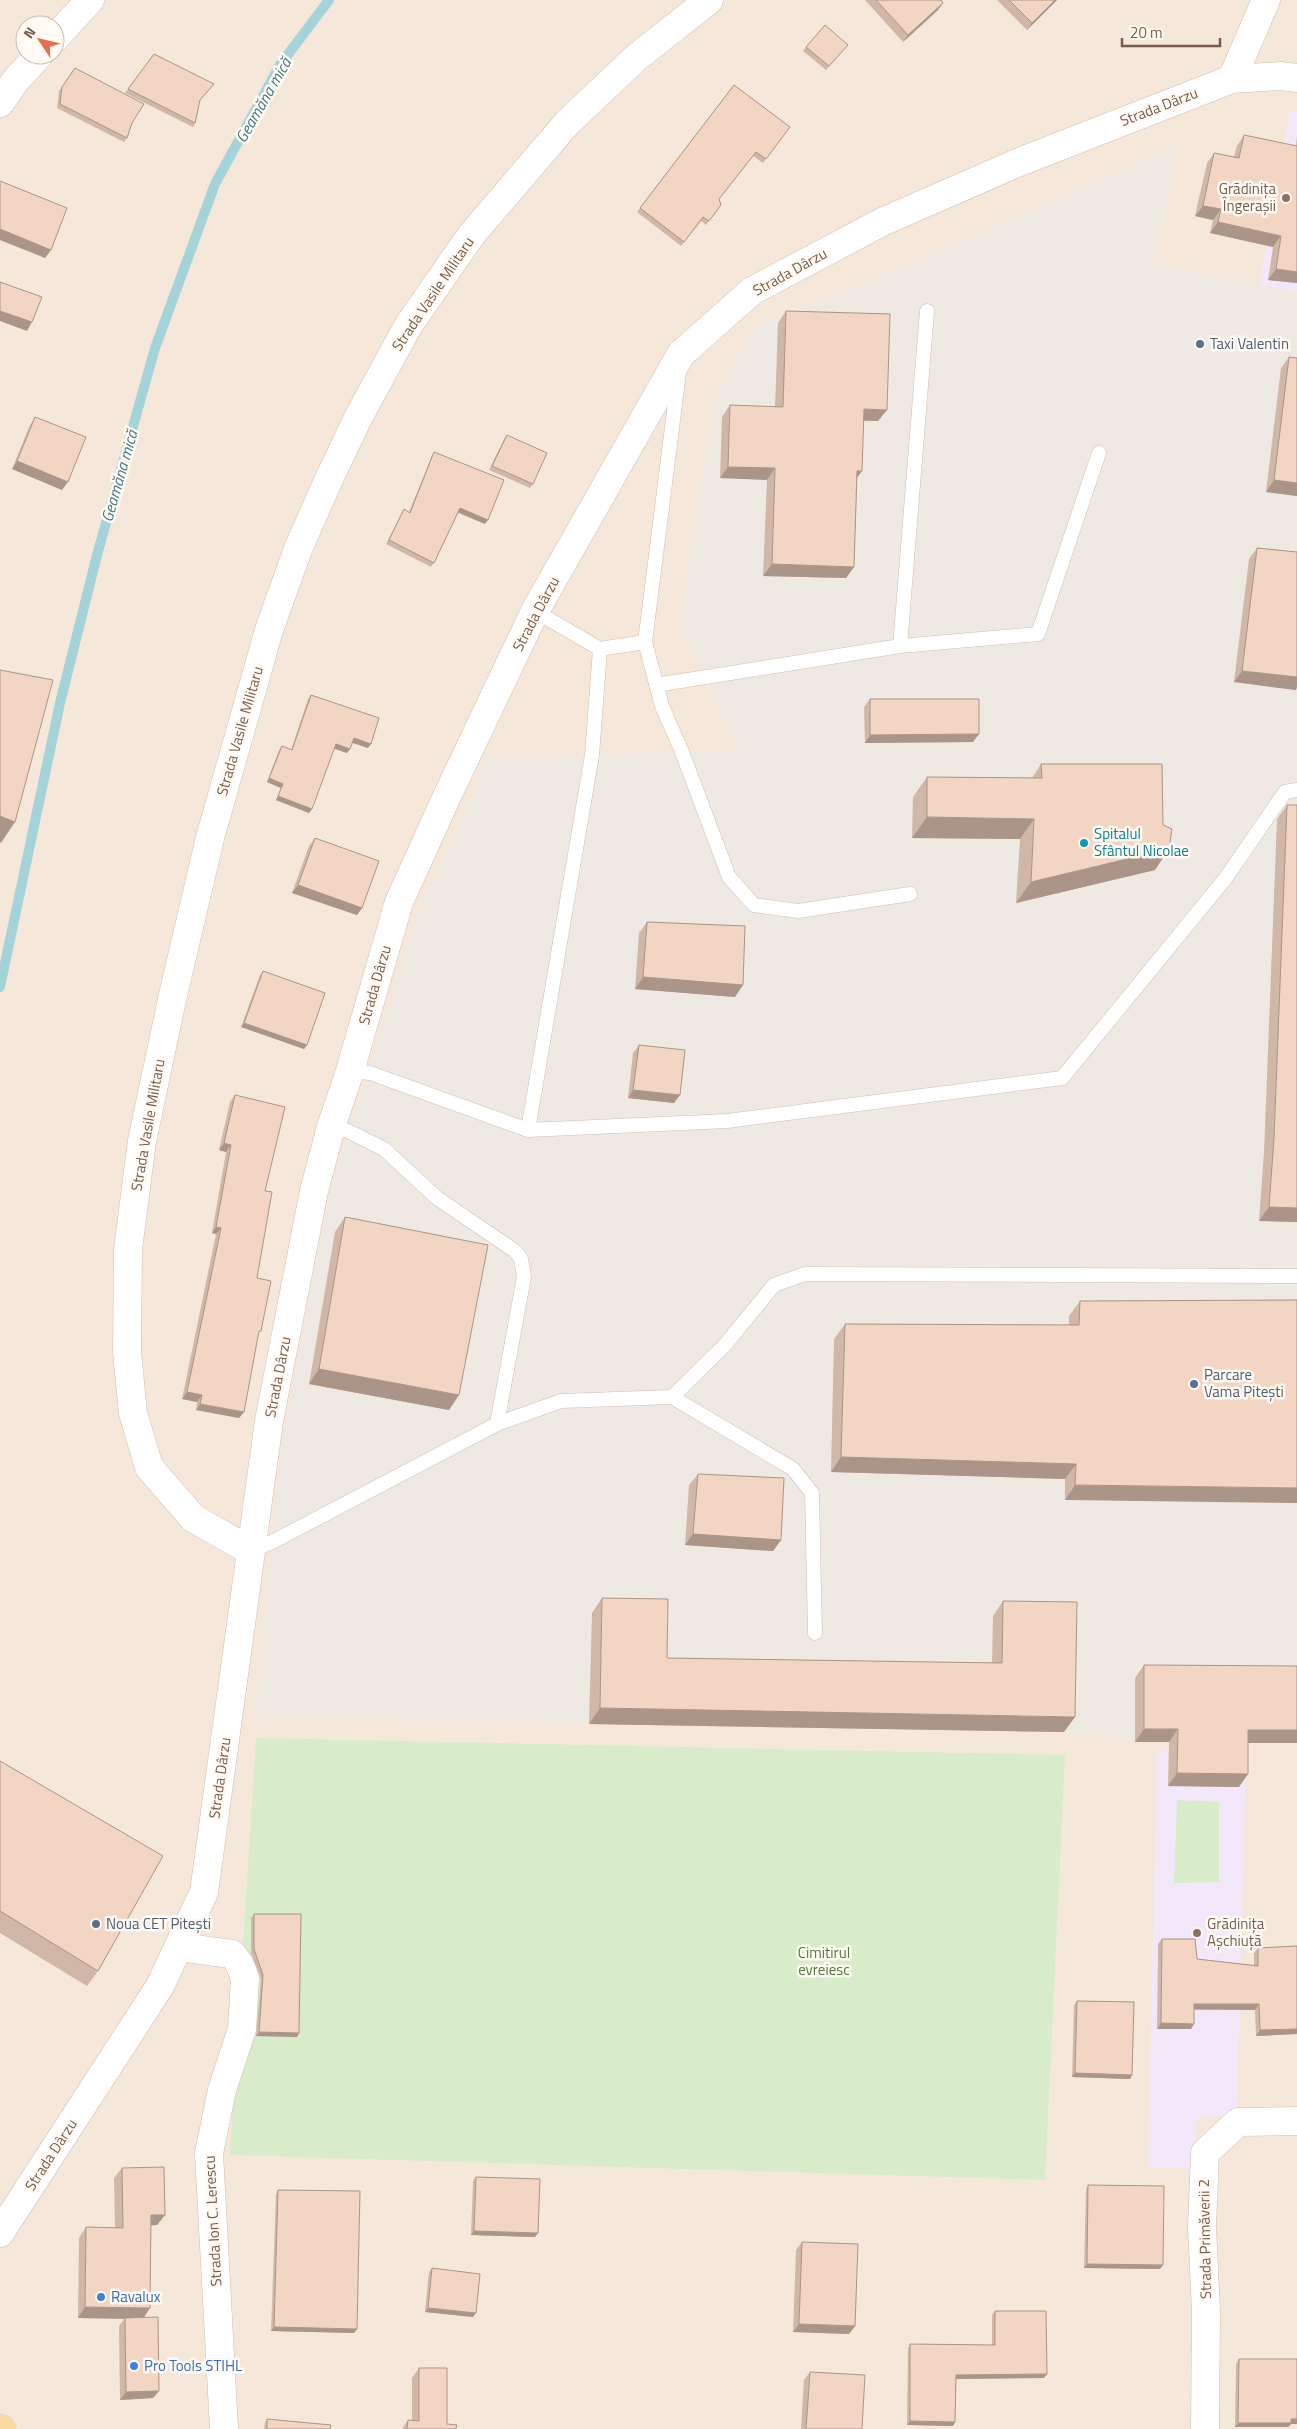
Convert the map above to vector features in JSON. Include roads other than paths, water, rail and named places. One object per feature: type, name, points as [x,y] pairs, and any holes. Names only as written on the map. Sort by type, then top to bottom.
[{"type":"street","points":[[65,27],[90,0]]},
{"type":"street","name":"Strada Vasile Militaru","points":[[251,1551],[193,1518],[149,1467],[132,1412],[127,1352],[128,1249],[142,1142],[173,996],[210,838],[269,630],[298,549],[358,418],[408,326],[472,234],[568,122],[637,57],[709,0]]},
{"type":"street","points":[[1232,78],[1266,0]]},
{"type":"street","points":[[0,103],[16,80],[30,65]]},
{"type":"street","name":"Strada Dârzu","points":[[0,2233],[160,1986],[204,1892],[269,1421],[314,1191],[331,1127],[350,1071],[399,902],[535,611],[681,354],[752,291],[882,222],[1017,163],[1232,78],[1281,76],[1297,78]]},
{"type":"street","name":"Strada Ion C. Lerescu","points":[[178,1947],[232,1954],[239,1963],[245,1978],[242,2029],[222,2090],[209,2153],[224,2429]]},
{"type":"street","name":"Strada Primăverii 2","points":[[1205,2429],[1206,2311],[1202,2226],[1204,2153],[1238,2122],[1297,2121]]},
{"type":"lane","points":[[900,646],[927,311]]},
{"type":"lane","points":[[681,354],[645,642],[662,706],[682,752],[729,877],[754,905],[798,911],[910,894]]},
{"type":"lane","points":[[656,685],[900,646],[1038,634],[1099,454]]},
{"type":"lane","points":[[535,611],[600,649],[645,642]]},
{"type":"lane","points":[[528,1130],[592,755],[600,649]]},
{"type":"lane","points":[[350,1071],[370,1073],[528,1130],[727,1121],[1062,1078],[1224,879],[1285,792],[1297,790]]},
{"type":"lane","points":[[331,1127],[348,1131],[384,1149],[437,1198],[515,1251],[521,1258],[524,1277],[497,1424]]},
{"type":"lane","points":[[672,1397],[724,1346],[774,1285],[805,1274],[1297,1276]]},
{"type":"lane","points":[[251,1551],[272,1542],[497,1424],[561,1401],[672,1397],[793,1469],[812,1493],[815,1633]]},
{"type":"waterway","name":"Geamăna mică","points":[[0,987],[60,703],[97,555],[155,348],[215,184],[280,65],[329,0]]},
{"type":"place","name":"Grădinița Îngerașii","points":[[1286,198]]},
{"type":"place","name":"Taxi Valentin","points":[[1200,344]]},
{"type":"place","name":"Spitalul Sfântul Nicolae","points":[[1084,843]]},
{"type":"place","name":"Parcare Vama Pitești","points":[[1194,1384]]},
{"type":"place","name":"Noua CET Pitești","points":[[96,1924]]},
{"type":"place","name":"Grădinița Așchiuță","points":[[1197,1933]]},
{"type":"place","name":"Ravalux","points":[[101,2297]]},
{"type":"place","name":"Pro Tools STIHL","points":[[134,2366]]},
{"type":"park label","name":"Cimitirul evreiesc","points":[[824,1962]]}]
